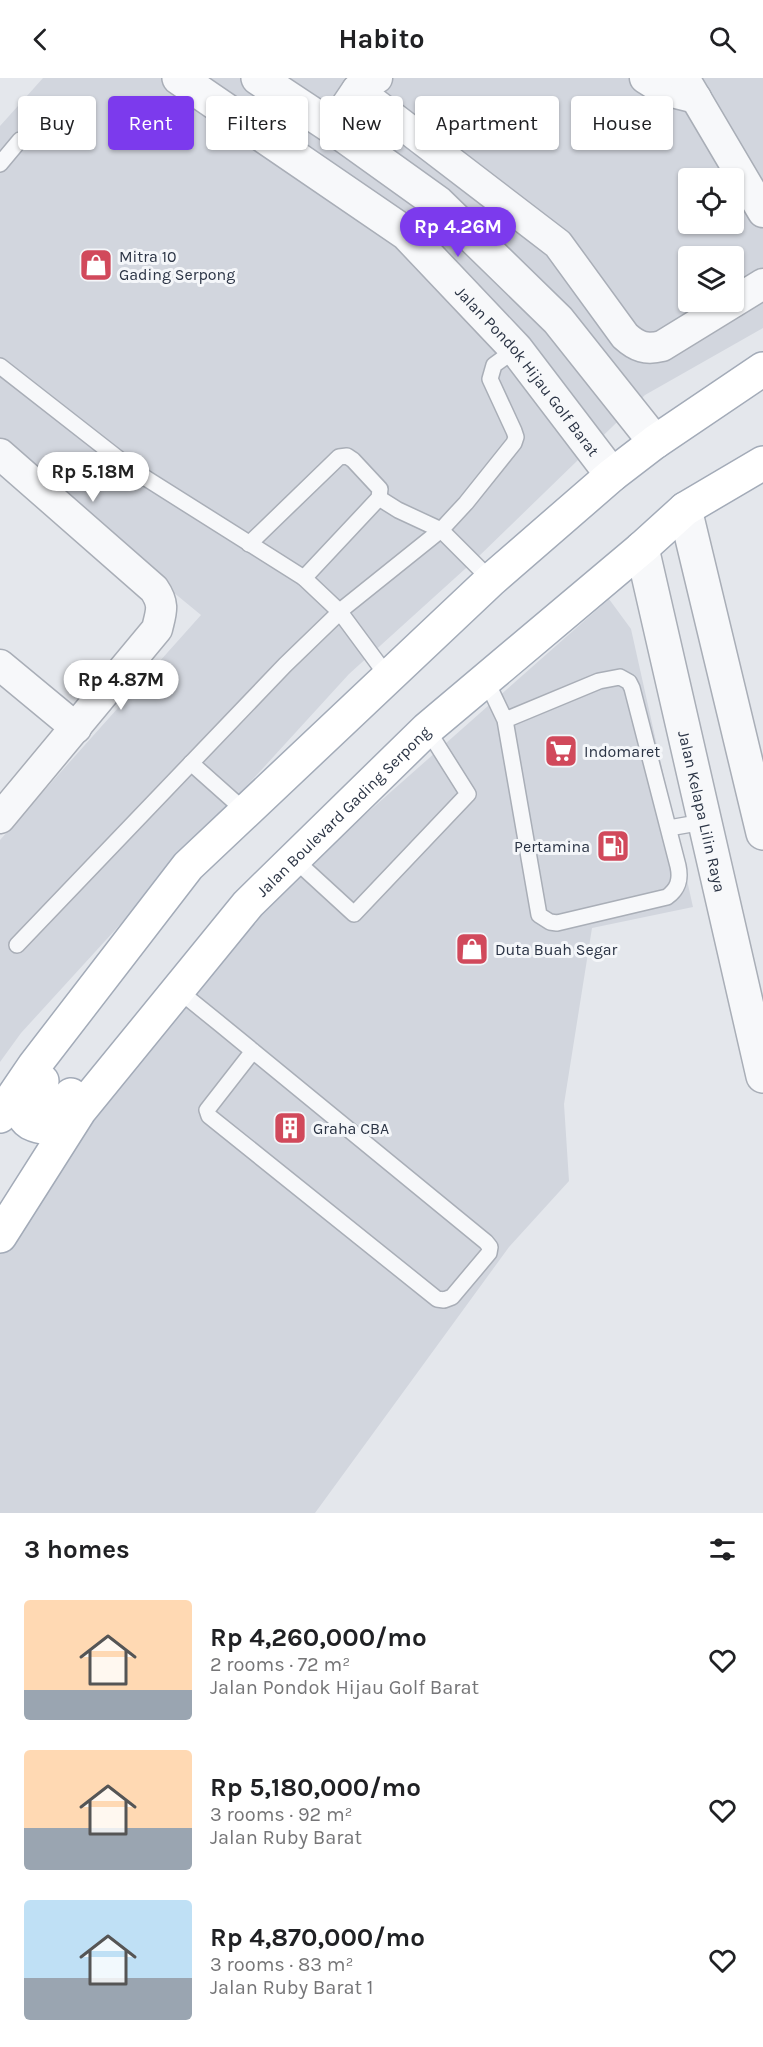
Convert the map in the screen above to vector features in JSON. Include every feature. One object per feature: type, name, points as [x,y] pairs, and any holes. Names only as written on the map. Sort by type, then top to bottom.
[{"type":"main road","points":[[0,1116],[34,1066],[188,866],[244,811],[491,580],[612,476],[655,442],[763,369]]},
{"type":"main road","name":"Jalan Boulevard Gading Serpong","points":[[0,1236],[80,1110],[248,904],[427,729],[642,548],[685,508],[763,463]]},
{"type":"main road","points":[[87,998],[83,1020],[76,1035],[23,1109],[23,1115],[27,1121],[38,1127],[45,1127],[97,1062],[121,1041],[143,1033]]},
{"type":"main road","points":[[0,1138],[5,1130],[11,1129],[33,1141],[36,1149],[0,1215]]},
{"type":"street","name":"Jalan Pondok Hijau Golf Barat","points":[[179,78],[407,234],[516,350],[612,476]]},
{"type":"street","points":[[258,78],[320,119]]},
{"type":"street","points":[[645,78],[664,90],[690,88],[763,212]]},
{"type":"street","points":[[357,96],[367,84],[558,243],[633,343],[648,349],[662,346],[763,284]]},
{"type":"street","points":[[364,150],[438,203],[550,311],[655,442]]},
{"type":"street","points":[[0,454],[154,589],[160,598],[162,608],[156,629],[0,818]]},
{"type":"street","points":[[685,508],[763,833]]},
{"type":"street","name":"Jalan Kelapa Lilin Raya","points":[[642,548],[763,1076]]},
{"type":"street","points":[[0,665],[76,728]]},
{"type":"lane","points":[[0,164],[18,142]]},
{"type":"lane","points":[[17,945],[285,665],[340,612],[441,530],[466,503],[514,443],[516,437],[490,379],[494,365],[516,350]]},
{"type":"lane","points":[[0,366],[133,470],[304,578],[340,612],[388,677]]},
{"type":"lane","points":[[249,544],[339,458],[347,456],[353,459],[380,489],[379,498],[304,578]]},
{"type":"lane","points":[[379,498],[398,510],[441,530],[491,580]]},
{"type":"lane","points":[[486,680],[505,720],[539,915],[557,923],[667,897],[676,890],[680,876],[669,828],[632,688],[625,679],[614,677],[599,681],[505,720]]},
{"type":"lane","points":[[294,859],[354,914],[468,794],[427,729]]},
{"type":"lane","points":[[191,763],[244,811]]},
{"type":"lane","points":[[669,828],[703,822]]},
{"type":"lane","points":[[178,990],[253,1051],[486,1242],[490,1247],[489,1253],[452,1297],[444,1300],[437,1299],[209,1116],[207,1110],[253,1051]]},
{"type":"shaded area","points":[[43,78],[763,78],[763,328],[645,395],[476,559],[349,674],[21,1033],[0,1062],[0,840],[201,615],[0,450],[0,126],[18,106],[18,150],[96,150],[96,96],[27,96]]},
{"type":"shaded area","points":[[609,599],[631,629],[693,907],[592,928],[564,1104],[569,1181],[509,1247],[315,1513],[0,1513],[0,1245],[177,997],[324,851]]},
{"type":"place","name":"Mitra 10 Gading Serpong","points":[[96,265]]},
{"type":"place","name":"Indomaret","points":[[561,751]]},
{"type":"place","name":"Pertamina","points":[[613,846]]},
{"type":"place","name":"Duta Buah Segar","points":[[472,949]]},
{"type":"place","name":"Graha CBA","points":[[290,1128]]}]
